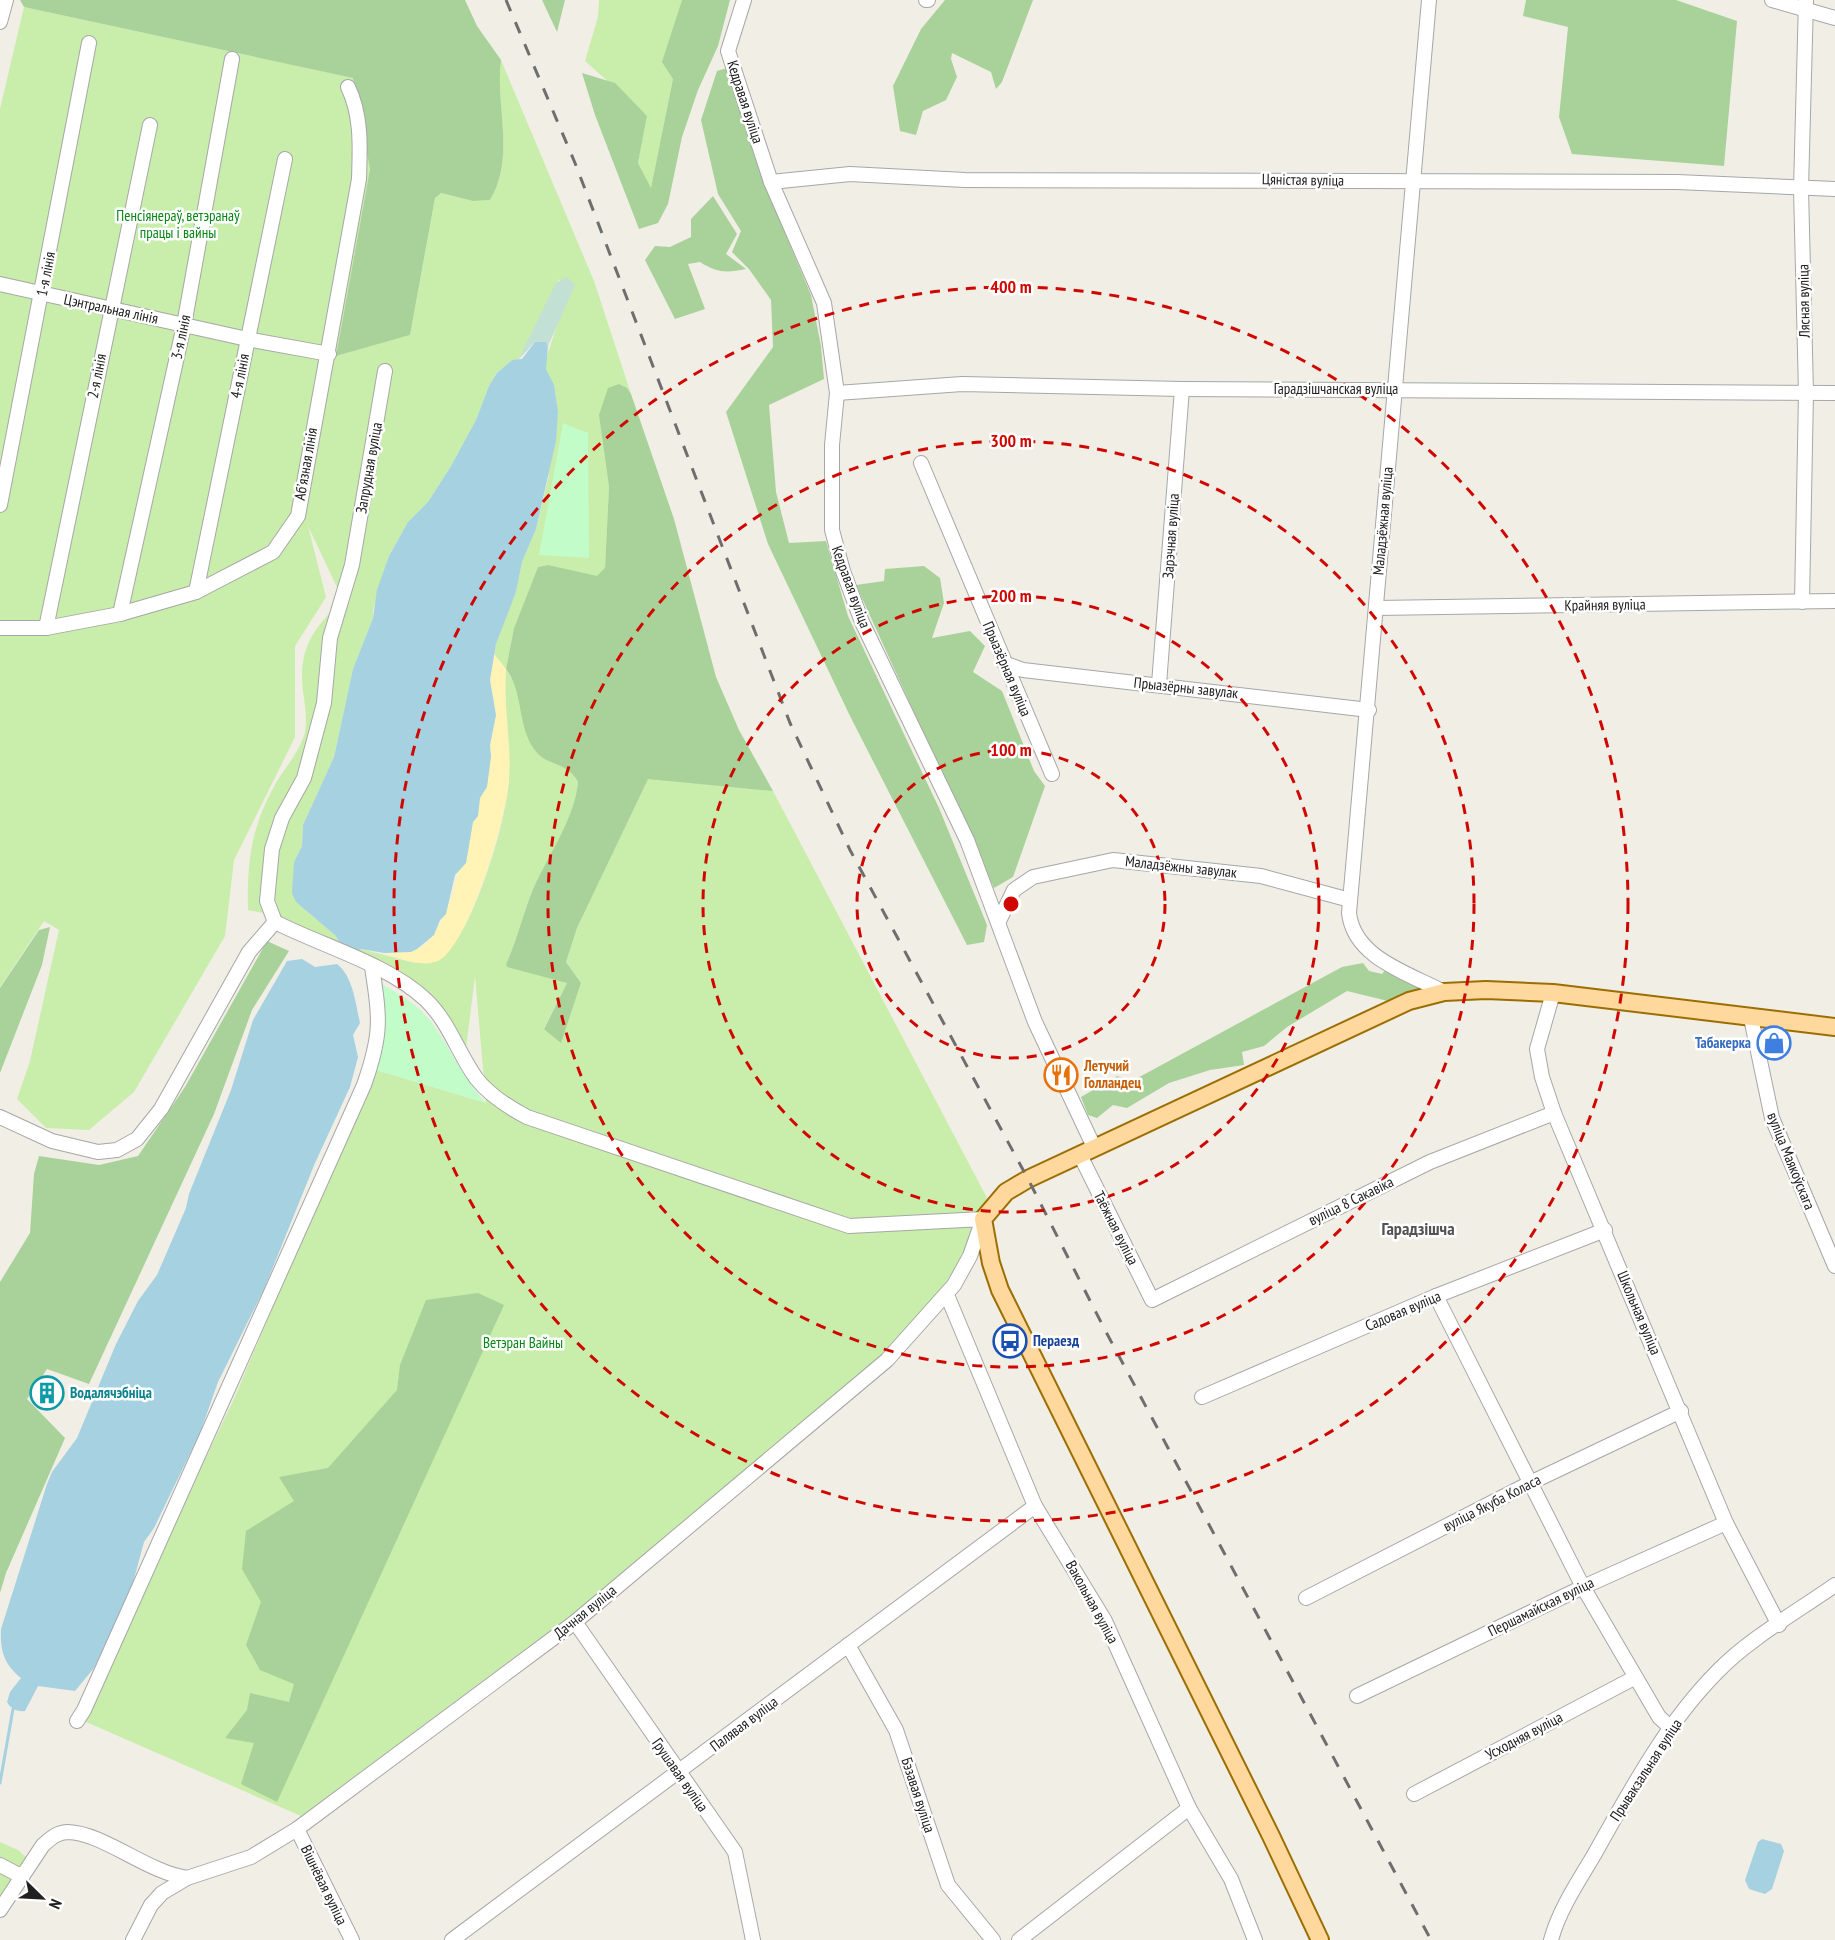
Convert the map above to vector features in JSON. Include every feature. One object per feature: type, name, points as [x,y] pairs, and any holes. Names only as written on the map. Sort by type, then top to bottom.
[{"type":"main road","points":[[1320,1940],[1271,1836],[1000,1290],[991,1263],[983,1219],[1006,1192],[1028,1179],[1408,1001],[1444,992],[1553,993],[1835,1027]]},
{"type":"street","points":[[0,22],[6,0]]},
{"type":"street","name":"Кедравая вуліца","points":[[744,0],[728,51],[771,182],[824,303],[837,393],[832,445],[832,530],[843,571],[862,622],[967,840],[1035,1022],[1087,1151]]},
{"type":"street","name":"Маладзёжная вуліца","points":[[1429,0],[1369,710],[1350,900],[1351,927],[1359,942],[1373,954],[1444,992]]},
{"type":"street","points":[[1772,0],[1806,4],[1835,18]]},
{"type":"street","name":"Лясная вуліца","points":[[1802,602],[1806,393],[1801,189],[1806,4]]},
{"type":"street","name":"1-я лінія","points":[[0,505],[89,43]]},
{"type":"street","name":"3-я лінія","points":[[120,614],[184,325],[232,59]]},
{"type":"street","name":"Абʼязная лінія","points":[[0,628],[46,628],[120,614],[196,592],[273,552],[298,516],[358,179],[360,135],[353,98],[348,87]]},
{"type":"street","name":"2-я лінія","points":[[46,628],[110,309],[150,125]]},
{"type":"street","name":"4-я лінія","points":[[196,592],[285,159]]},
{"type":"street","name":"Цяністая вуліца","points":[[771,182],[850,174],[965,180],[1677,182],[1835,189]]},
{"type":"street","name":"Цэнтральная лінія","points":[[0,284],[247,339],[328,354]]},
{"type":"street","name":"Запрудная вуліца","points":[[275,922],[267,901],[272,849],[282,818],[304,778],[324,704],[330,638],[352,565],[385,371]]},
{"type":"street","name":"Гарадзішчанская вуліца","points":[[837,393],[962,384],[1182,389],[1835,393]]},
{"type":"street","name":"Зарэчная вуліца","points":[[1160,684],[1182,389]]},
{"type":"street","name":"Прыазёрная вуліца","points":[[921,463],[1052,774]]},
{"type":"street","name":"Крайняя вуліца","points":[[1376,608],[1835,601]]},
{"type":"street","name":"Прыазёрны завулак","points":[[1004,663],[1023,670],[1160,684],[1369,710]]},
{"type":"street","name":"Маладзёжны завулак","points":[[999,921],[1014,890],[1033,877],[1113,860],[1261,876],[1350,900]]},
{"type":"street","points":[[0,1117],[52,1141],[98,1152],[117,1150],[137,1139],[161,1109],[249,952],[275,922],[403,983],[428,1002],[448,1028],[477,1079],[510,1108],[527,1117],[849,1226],[983,1219]]},
{"type":"street","points":[[77,1721],[167,1527],[364,1085],[378,1039],[379,1018],[372,967]]},
{"type":"street","name":"Школьная вуліца","points":[[1553,993],[1538,1049],[1542,1077],[1554,1113],[1681,1411],[1726,1523],[1779,1625]]},
{"type":"street","name":"вуліца Маякоўскага","points":[[1750,1018],[1772,1118],[1835,1266]]},
{"type":"street","name":"вуліца 8 Сакавіка","points":[[1152,1300],[1430,1162],[1554,1113]]},
{"type":"street","name":"Таёжная вуліца","points":[[1087,1151],[1152,1300]]},
{"type":"street","name":"Дачная вуліца","points":[[133,1940],[155,1899],[187,1878],[250,1857],[297,1829],[575,1622],[887,1360],[947,1296],[970,1256],[983,1219]]},
{"type":"street","name":"Садовая вуліца","points":[[1202,1397],[1437,1296],[1605,1230]]},
{"type":"street","name":"Вакольная вуліца","points":[[947,1296],[1035,1506],[1106,1622],[1189,1808],[1231,1879],[1255,1940]]},
{"type":"street","points":[[1437,1296],[1583,1587],[1634,1678],[1659,1717],[1671,1728]]},
{"type":"street","name":"вуліца Якуба Коласа","points":[[1306,1598],[1530,1483],[1681,1411]]},
{"type":"street","name":"Палявая вуліца","points":[[452,1940],[1035,1506]]},
{"type":"street","name":"Першамайская вуліца","points":[[1357,1696],[1583,1587],[1726,1523]]},
{"type":"street","name":"Прывакзальная вуліца","points":[[1551,1940],[1579,1881],[1629,1793],[1671,1728],[1717,1671],[1740,1651],[1835,1585]]},
{"type":"street","name":"Грушавая вуліца","points":[[575,1622],[678,1774],[735,1852],[753,1940]]},
{"type":"street","name":"Бэзавая вуліца","points":[[848,1646],[896,1730],[948,1885],[993,1940]]},
{"type":"street","name":"Усходняя вуліца","points":[[1414,1794],[1634,1678]]},
{"type":"street","points":[[1019,1940],[1189,1808]]},
{"type":"street","name":"Вішнёвая вуліца","points":[[297,1829],[352,1940]]},
{"type":"street","points":[[0,1910],[43,1845],[53,1837],[67,1832],[92,1839],[170,1875],[187,1878]]},
{"type":"street","points":[[0,1865],[21,1876]]},
{"type":"green space","points":[[20,0],[465,0],[477,26],[501,60],[502,166],[498,183],[490,200],[473,201],[441,193],[435,198],[410,335],[336,356],[370,169],[353,78],[24,7]]},
{"type":"green space","points":[[542,0],[565,0],[557,32]]},
{"type":"green space","points":[[599,0],[682,0],[663,62],[673,79],[651,189],[638,163],[647,116],[585,61],[598,17]]},
{"type":"green space","points":[[682,0],[730,0],[718,46],[698,90],[682,137],[668,204],[658,223],[639,229],[595,115],[582,73],[615,83],[647,116],[638,163],[651,188],[673,79],[662,62]]},
{"type":"green space","points":[[945,0],[1033,0],[1002,82],[996,89],[991,72],[952,53],[951,59],[957,77],[946,100],[923,111],[916,135],[900,131],[893,86],[921,29]]},
{"type":"green space","points":[[1526,0],[1676,0],[1737,21],[1724,166],[1572,154],[1559,117],[1568,27],[1523,16]]},
{"type":"green space","name":"Пенсіянераў, ветэранаў працы і вайны","points":[[24,7],[354,78],[370,169],[336,356],[410,335],[435,198],[440,193],[473,201],[490,200],[498,183],[502,166],[501,60],[594,281],[631,394],[627,388],[602,437],[609,487],[605,569],[597,577],[548,565],[538,567],[514,628],[506,669],[494,654],[498,635],[516,592],[522,562],[536,529],[548,479],[558,411],[554,386],[546,369],[546,359],[559,319],[567,303],[559,279],[518,360],[512,360],[497,373],[489,386],[476,420],[451,466],[428,502],[408,522],[389,556],[373,610],[373,618],[353,669],[334,757],[303,825],[302,846],[294,862],[296,902],[336,936],[340,944],[269,914],[248,910],[248,876],[256,830],[276,783],[304,736],[306,714],[302,676],[306,651],[323,620],[343,600],[308,526],[326,597],[295,646],[295,737],[234,860],[225,936],[134,1092],[89,1130],[46,1128],[17,1099],[30,1061],[59,930],[44,921],[0,987],[0,109]]},
{"type":"green space","points":[[727,68],[764,183],[811,295],[821,346],[824,379],[769,405],[776,492],[789,543],[826,541],[848,616],[939,808],[987,925],[984,942],[967,945],[850,716],[768,544],[726,412],[773,347],[771,300],[749,269],[732,252],[741,231],[718,194],[701,120],[717,71]]},
{"type":"green space","points":[[713,196],[737,234],[726,254],[746,269],[722,271],[700,262],[688,264],[705,309],[675,319],[645,260],[655,246],[670,247],[691,237],[691,219]]},
{"type":"green space","points":[[567,277],[575,285],[548,346],[546,342],[535,342],[518,360],[556,283]]},
{"type":"green space","points":[[619,384],[627,388],[631,394],[674,519],[716,677],[739,730],[773,791],[648,779],[577,928],[566,962],[581,983],[561,1043],[544,1029],[567,983],[507,967],[506,964],[534,887],[567,822],[578,782],[568,770],[544,759],[534,749],[525,730],[516,688],[506,669],[514,628],[538,567],[548,565],[597,576],[605,568],[609,487],[599,415],[608,388]]},
{"type":"green space","points":[[563,423],[588,433],[589,558],[539,555]]},
{"type":"green space","points":[[924,566],[940,578],[944,603],[932,638],[970,631],[985,646],[973,672],[1002,691],[1034,771],[1045,786],[1013,877],[994,888],[856,585],[884,581],[885,569]]},
{"type":"green space","name":"Ветэран Вайны","points":[[506,669],[517,688],[527,733],[547,760],[566,766],[578,782],[567,822],[535,885],[506,964],[567,983],[544,1028],[561,1042],[581,983],[566,962],[577,928],[648,778],[773,791],[987,1198],[967,1248],[945,1289],[896,1344],[617,1581],[301,1816],[84,1721],[148,1578],[234,1399],[373,1069],[486,1103],[475,976],[466,1048],[447,1015],[355,952],[361,949],[415,963],[437,961],[461,933],[485,879],[499,833],[508,791]]},
{"type":"green space","points":[[50,927],[42,965],[0,1073],[0,988],[39,930]]},
{"type":"green space","points":[[267,941],[289,951],[252,1010],[214,1114],[89,1384],[47,1369],[27,1399],[65,1438],[6,1573],[0,1593],[0,1282],[30,1233],[34,1174],[39,1156],[99,1165],[138,1156],[185,1087]]},
{"type":"green space","points":[[1363,963],[1369,971],[1382,974],[1387,968],[1425,989],[1392,1002],[1347,991],[1287,1027],[1264,1046],[1242,1052],[1244,1065],[1210,1070],[1169,1083],[1127,1108],[1113,1105],[1097,1118],[1088,1115],[1081,1097],[1117,1076],[1132,1081],[1342,967]]},
{"type":"green space","points":[[366,975],[406,999],[428,1018],[469,1083],[486,1103],[373,1069],[372,995]]},
{"type":"green space","points":[[478,1293],[504,1305],[277,1802],[241,1784],[254,1743],[225,1738],[247,1710],[250,1693],[289,1702],[294,1684],[260,1670],[246,1645],[261,1602],[242,1569],[246,1531],[294,1501],[279,1477],[328,1468],[397,1390],[400,1365],[426,1300]]},
{"type":"green space","points":[[0,1842],[18,1850],[26,1857],[0,1899]]},
{"type":"sand","points":[[494,654],[506,669],[510,766],[507,797],[494,849],[474,907],[450,951],[438,961],[431,963],[404,960],[384,953],[417,949],[430,939],[445,912],[459,871],[466,863],[473,822],[478,816],[480,798],[487,787],[491,757],[490,745],[496,715],[490,680]]},
{"type":"water","points":[[535,342],[546,342],[548,346],[546,369],[554,385],[558,411],[556,441],[536,529],[522,562],[516,592],[496,644],[490,680],[496,715],[490,745],[491,757],[487,787],[480,798],[478,816],[473,822],[466,863],[455,875],[446,914],[440,920],[434,935],[417,949],[411,952],[384,953],[361,949],[355,952],[340,944],[336,936],[296,902],[292,893],[294,862],[302,846],[303,825],[334,757],[353,669],[373,618],[377,590],[389,556],[408,522],[428,502],[451,466],[476,420],[489,386],[497,373],[512,360],[522,359]]},
{"type":"water","points":[[302,959],[315,967],[337,964],[350,983],[360,1023],[353,1035],[358,1057],[350,1087],[315,1163],[265,1287],[218,1382],[200,1433],[154,1528],[144,1542],[131,1590],[94,1668],[75,1691],[38,1686],[25,1711],[17,1710],[7,1702],[10,1692],[21,1678],[4,1657],[1,1629],[47,1484],[52,1472],[77,1438],[116,1344],[138,1301],[157,1275],[186,1208],[189,1194],[231,1090],[253,1020],[287,961]]},
{"type":"water","points":[[1762,1839],[1781,1844],[1784,1851],[1772,1889],[1765,1894],[1749,1889],[1745,1880],[1758,1842]]},
{"type":"waterway","points":[[0,1783],[13,1709]]},
{"type":"railway","points":[[506,0],[575,163],[790,723],[850,850],[1028,1179],[1105,1330],[1431,1940]]},
{"type":"place","name":"Табакерка","points":[[1774,1043]]},
{"type":"place","name":"Летучий Голландец","points":[[1061,1075]]},
{"type":"place","name":"Пераезд","points":[[1010,1341]]},
{"type":"place","name":"Водалячэбніца","points":[[47,1393]]},
{"type":"district","name":"Гарадзішча","points":[[1418,1229]]}]
